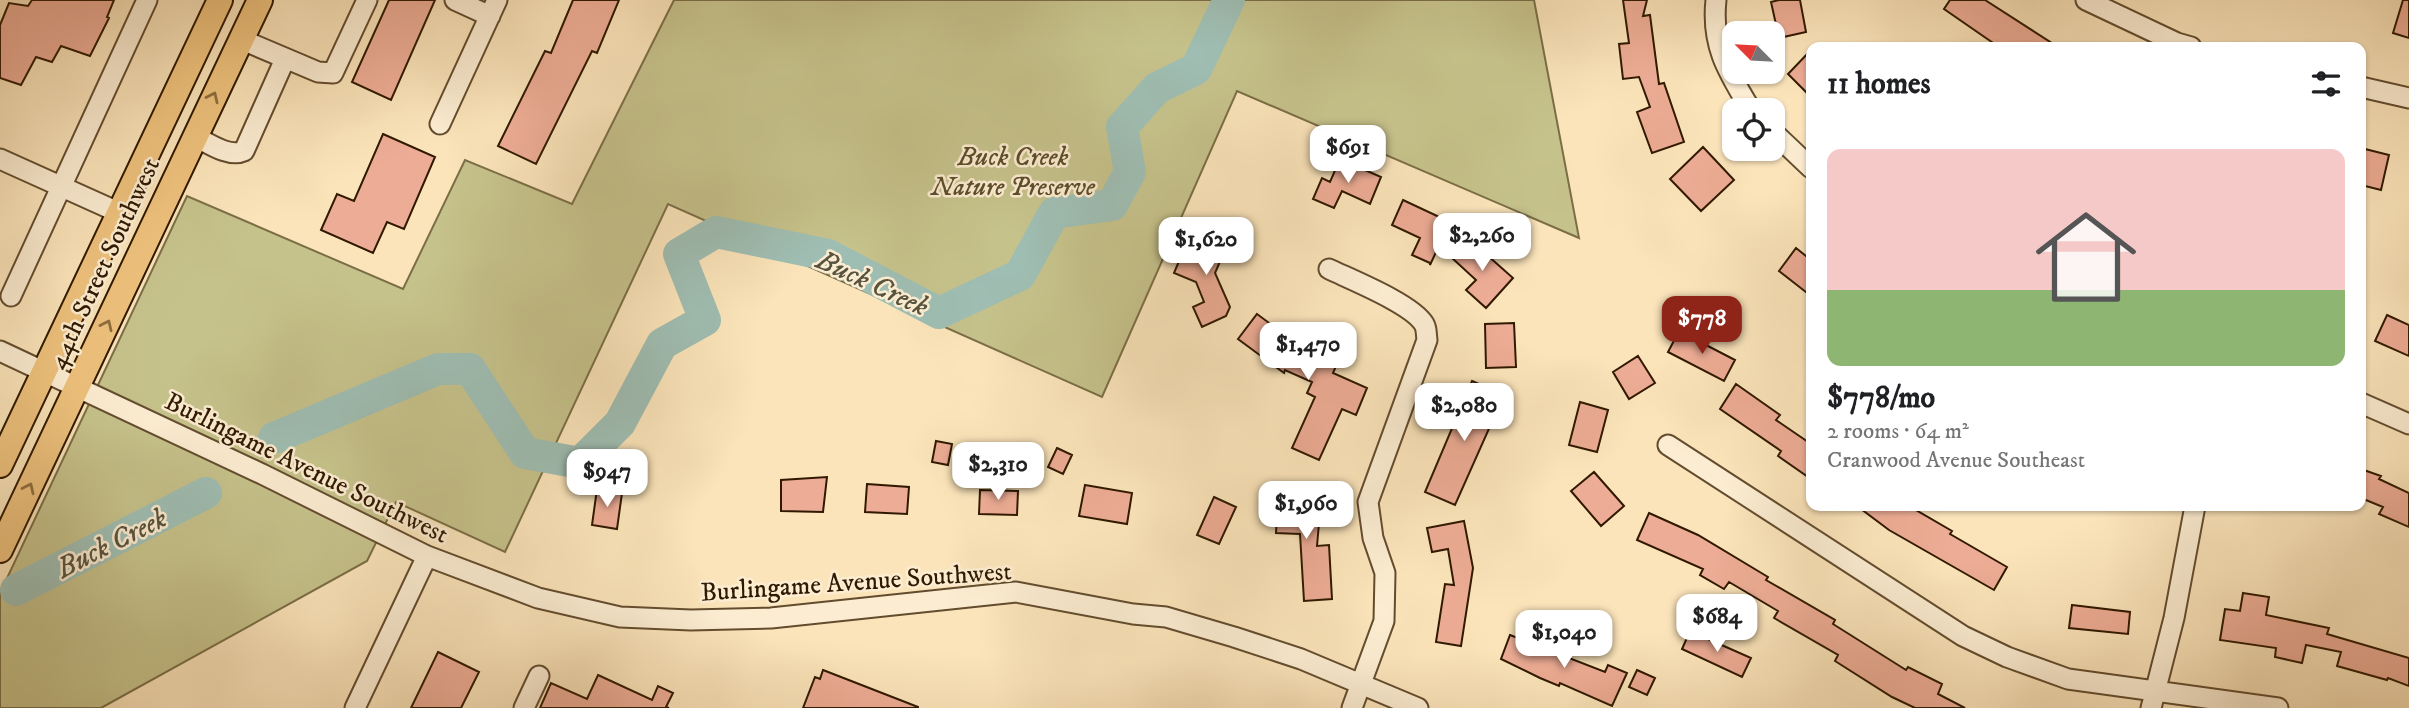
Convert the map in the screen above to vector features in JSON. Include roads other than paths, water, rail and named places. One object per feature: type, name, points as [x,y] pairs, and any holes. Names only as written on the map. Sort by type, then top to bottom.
[{"type":"main road","name":"44th Street Southwest","points":[[0,465],[219,0]]},
{"type":"main road","name":"44th Street Southwest","points":[[0,550],[260,0]]},
{"type":"street","points":[[11,296],[147,0]]},
{"type":"street","points":[[240,39],[318,72],[333,73],[366,0]]},
{"type":"street","points":[[440,124],[493,8],[455,0]]},
{"type":"street","points":[[1717,0],[1716,43],[1744,98]]},
{"type":"street","points":[[2086,0],[2175,42]]},
{"type":"street","points":[[194,136],[230,153],[238,154],[244,151],[285,59]]},
{"type":"street","points":[[2366,88],[2409,98]]},
{"type":"street","points":[[1785,143],[1806,163]]},
{"type":"street","points":[[0,159],[120,213]]},
{"type":"street","points":[[1329,269],[1405,307],[1420,318],[1426,327],[1427,340],[1368,502],[1373,538],[1385,573],[1384,621],[1352,708]]},
{"type":"street","name":"Burlingame Avenue Southwest","points":[[0,351],[427,556],[538,598],[620,617],[691,620],[771,618],[1016,592],[1133,614],[1166,617],[1301,659],[1418,708]]},
{"type":"street","points":[[2366,405],[2409,424]]},
{"type":"street","points":[[1668,445],[1964,636],[2007,657],[2068,679],[2154,700],[2278,708]]},
{"type":"street","points":[[2154,700],[2174,618],[2194,511]]},
{"type":"street","points":[[355,708],[427,556]]},
{"type":"street","points":[[524,708],[539,676]]},
{"type":"waterway","name":"Buck Creek","points":[[274,438],[438,369],[470,369],[525,453],[580,463],[620,423],[662,344],[705,320],[679,254],[716,232],[828,255],[939,313],[1020,275],[1054,213],[1112,205],[1130,172],[1122,127],[1157,88],[1196,69],[1229,0]]},
{"type":"waterway","name":"Buck Creek","points":[[16,590],[206,493]]},
{"type":"park label","name":"Buck Creek Nature Preserve","points":[[1013,171]]}]
